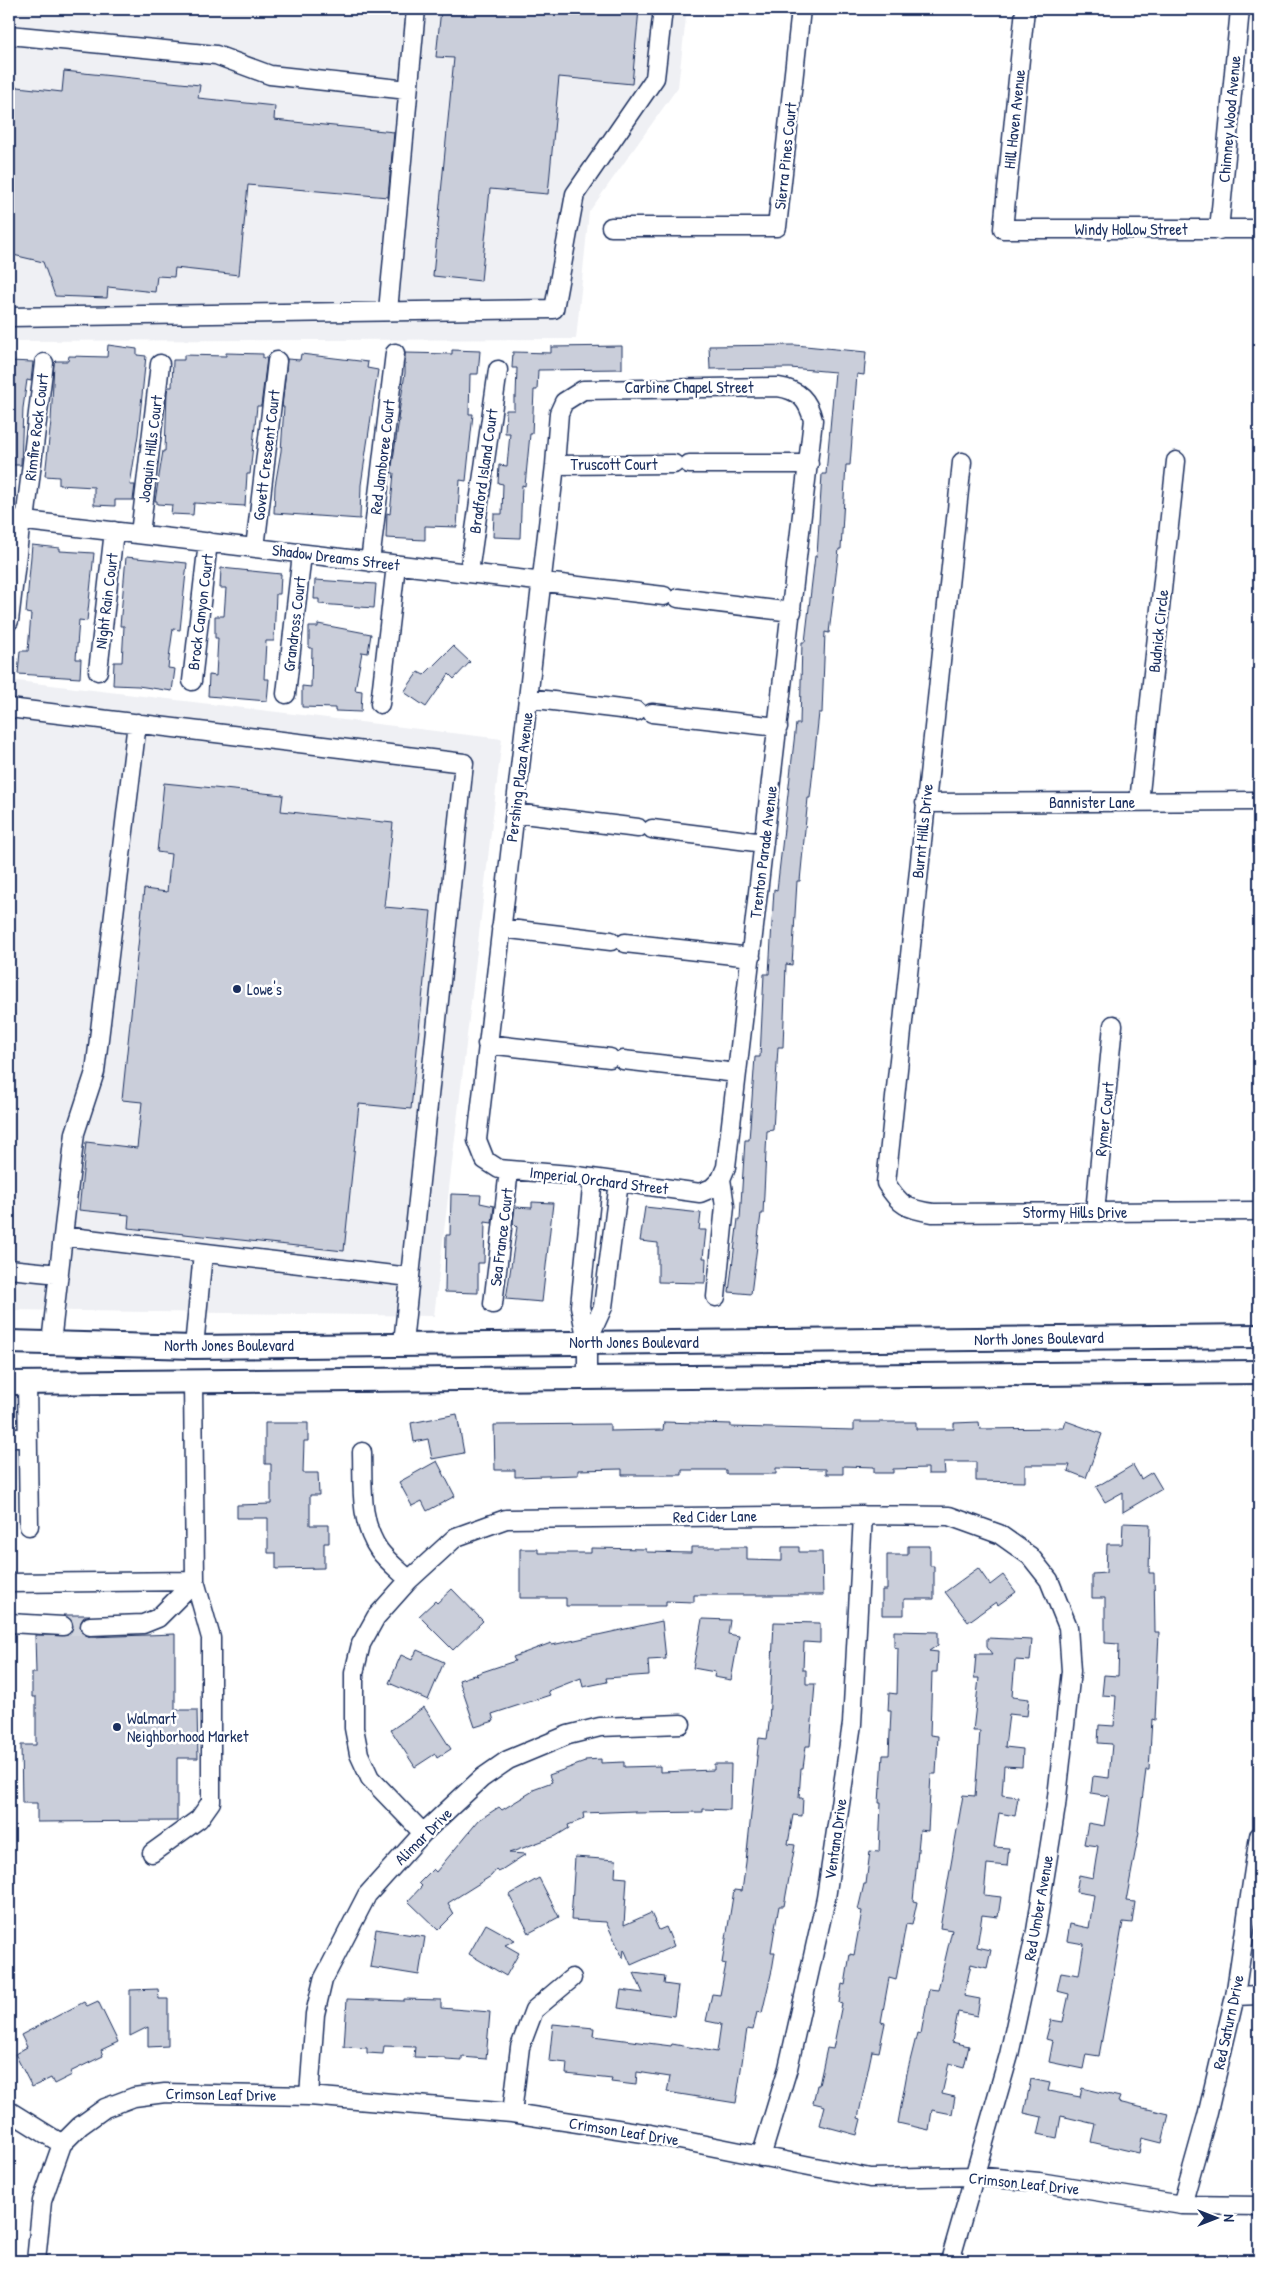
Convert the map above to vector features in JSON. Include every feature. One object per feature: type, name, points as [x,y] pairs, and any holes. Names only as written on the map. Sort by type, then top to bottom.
[{"type":"main road","name":"North Jones Boulevard","points":[[9,1342],[194,1347],[403,1343],[1259,1336]]},
{"type":"main road","points":[[193,1381],[194,1347]]},
{"type":"main road","points":[[18,1383],[1259,1372]]},
{"type":"street","points":[[388,312],[416,9]]},
{"type":"street","points":[[9,317],[554,309],[575,194],[655,78],[663,9]]},
{"type":"street","name":"Sierra Pines Court","points":[[611,227],[777,227],[801,9]]},
{"type":"street","name":"Hill Haven Avenue","points":[[1003,229],[1025,9]]},
{"type":"street","name":"Chimney Wood Avenue","points":[[1219,230],[1240,9]]},
{"type":"street","points":[[9,35],[216,55],[270,75],[408,90]]},
{"type":"street","name":"Windy Hollow Street","points":[[1003,229],[1259,229]]},
{"type":"street","name":"Red Jamboree Court","points":[[370,562],[395,353]]},
{"type":"street","name":"Govett Crescent Court","points":[[255,548],[277,361]]},
{"type":"street","name":"Rimfire Rock Court","points":[[9,621],[18,520],[44,363]]},
{"type":"street","name":"Joaquin Hills Court","points":[[140,534],[160,364]]},
{"type":"street","name":"Bradford Island Court","points":[[469,572],[498,370]]},
{"type":"street","name":"Carbine Chapel Street","points":[[564,402],[583,390],[595,388],[778,387],[797,392],[810,407]]},
{"type":"street","name":"Pershing Plaza Avenue","points":[[480,1152],[477,1129],[542,582],[559,412],[564,402]]},
{"type":"street","name":"Trenton Parade Avenue","points":[[716,1297],[725,1206],[721,1179],[726,1168],[792,612],[813,420],[810,407]]},
{"type":"street","name":"Budnick Circle","points":[[1139,802],[1176,460]]},
{"type":"street","name":"Burnt Hills Drive","points":[[895,1198],[886,1183],[962,462]]},
{"type":"street","name":"Truscott Court","points":[[555,465],[809,464]]},
{"type":"street","name":"Shadow Dreams Street","points":[[18,520],[469,572],[792,612]]},
{"type":"street","name":"Night Rain Court","points":[[98,670],[114,531]]},
{"type":"street","name":"Brock Canyon Court","points":[[192,681],[208,542]]},
{"type":"street","name":"Grandross Court","points":[[286,694],[302,554]]},
{"type":"street","points":[[380,704],[396,565]]},
{"type":"street","points":[[528,698],[778,727]]},
{"type":"street","points":[[9,708],[464,763],[403,1343]]},
{"type":"street","points":[[51,1343],[75,1133],[95,1072],[137,723]]},
{"type":"street","name":"Bannister Lane","points":[[925,803],[1259,801]]},
{"type":"street","points":[[515,813],[764,843]]},
{"type":"street","points":[[501,928],[751,957]]},
{"type":"street","name":"Rymer Court","points":[[1095,1212],[1114,1025]]},
{"type":"street","points":[[487,1044],[737,1073]]},
{"type":"street","name":"Imperial Orchard Street","points":[[480,1152],[491,1166],[508,1170],[593,1178],[700,1193],[712,1188],[721,1179]]},
{"type":"street","name":"Sea France Court","points":[[493,1304],[508,1170]]},
{"type":"street","points":[[587,1378],[587,1342],[580,1306],[593,1178]]},
{"type":"street","points":[[587,1342],[603,1307],[618,1182]]},
{"type":"street","name":"Stormy Hills Drive","points":[[895,1198],[909,1209],[933,1213],[1259,1211]]},
{"type":"street","points":[[63,1236],[410,1277]]},
{"type":"street","points":[[194,1347],[203,1253]]},
{"type":"street","points":[[9,1269],[59,1274]]},
{"type":"street","points":[[152,1853],[199,1819],[211,1802],[211,1638],[195,1581],[193,1381]]},
{"type":"street","points":[[18,1383],[28,1438],[29,1526]]},
{"type":"street","points":[[9,1438],[28,1438]]},
{"type":"street","points":[[362,1452],[363,1507],[368,1528],[380,1550],[409,1580]]},
{"type":"street","name":"Red Cider Lane","points":[[423,1833],[370,1778],[359,1754],[354,1728],[354,1673],[361,1644],[376,1617],[409,1580],[456,1537],[506,1519],[863,1515],[949,1516],[999,1534],[1030,1556]]},
{"type":"street","name":"Ventana Drive","points":[[761,2157],[788,2068],[826,1898],[852,1724],[863,1515]]},
{"type":"street","name":"Red Umber Avenue","points":[[950,2261],[1009,2054],[1036,1931],[1056,1806],[1072,1671],[1068,1627],[1048,1580],[1030,1556]]},
{"type":"street","points":[[9,1583],[195,1581]]},
{"type":"street","points":[[90,1626],[143,1624],[158,1618],[195,1581]]},
{"type":"street","points":[[9,1623],[63,1626]]},
{"type":"street","name":"Alimar Drive","points":[[309,2096],[315,2014],[323,1980],[366,1895],[423,1833],[482,1778],[508,1760],[560,1738],[600,1728],[681,1724]]},
{"type":"street","name":"Red Saturn Drive","points":[[1182,2204],[1208,2116],[1235,1996],[1259,1836]]},
{"type":"street","points":[[512,2113],[520,2047],[534,2010],[572,1978]]},
{"type":"street","points":[[1235,1996],[1259,1995]]},
{"type":"street","name":"Crimson Leaf Drive","points":[[62,2144],[80,2126],[105,2108],[134,2097],[165,2093],[309,2096],[512,2113],[650,2134],[870,2178],[974,2176],[1039,2182],[1182,2204],[1259,2206]]},
{"type":"street","points":[[9,2111],[62,2144],[42,2201],[36,2261]]},
{"type":"shaded area","points":[[9,9],[687,9],[678,87],[589,212],[576,339],[9,341]]},
{"type":"shaded area","points":[[9,680],[502,739],[434,1316],[9,1310]]},
{"type":"building","points":[[441,9],[639,9],[632,84],[559,77],[548,194],[490,189],[481,281],[433,276],[454,58],[436,57]]},
{"type":"building","points":[[64,71],[200,85],[198,98],[275,106],[274,120],[394,132],[388,197],[248,185],[239,275],[175,268],[174,277],[157,276],[155,292],[108,287],[107,298],[55,296],[43,262],[9,254],[9,86],[62,92]]},
{"type":"building","points":[[108,345],[137,349],[137,355],[146,356],[138,435],[130,485],[135,485],[133,500],[115,500],[115,506],[94,505],[94,487],[59,485],[59,477],[45,476],[51,421],[54,363],[56,361],[68,361],[69,356],[107,357]]},
{"type":"building","points":[[795,345],[866,352],[864,375],[857,374],[850,465],[846,465],[841,549],[839,549],[829,633],[825,632],[822,713],[819,713],[800,881],[797,881],[792,965],[786,964],[783,1047],[778,1047],[773,1130],[767,1131],[763,1214],[761,1214],[751,1294],[729,1292],[738,1219],[740,1219],[745,1140],[749,1140],[755,1057],[760,1057],[764,974],[769,974],[774,889],[777,890],[796,724],[800,724],[802,642],[805,642],[815,556],[817,556],[822,474],[826,474],[835,372],[790,368],[710,369],[709,346]]},
{"type":"building","points":[[622,346],[622,369],[538,370],[537,390],[534,390],[532,434],[530,434],[525,486],[522,485],[520,538],[493,537],[494,514],[502,514],[503,484],[498,483],[499,465],[507,466],[510,433],[505,433],[506,410],[514,410],[514,397],[516,397],[517,368],[512,368],[513,352],[551,353],[551,347]]},
{"type":"building","points":[[452,350],[480,351],[478,374],[470,374],[469,414],[473,414],[466,481],[460,480],[457,527],[425,526],[425,540],[386,538],[387,513],[390,514],[394,473],[391,473],[405,373],[405,353],[452,354]]},
{"type":"building","points":[[226,353],[263,354],[263,358],[267,358],[261,406],[257,406],[250,474],[247,474],[245,506],[194,503],[193,515],[171,514],[172,505],[157,504],[157,501],[155,501],[163,451],[165,451],[167,392],[168,387],[172,387],[173,360],[184,360],[184,355],[226,356]]},
{"type":"building","points":[[301,354],[368,362],[367,368],[378,370],[361,485],[360,519],[274,513],[275,486],[281,451],[284,407],[282,407],[287,359],[300,360]]},
{"type":"building","points":[[9,361],[33,362],[31,381],[27,380],[23,408],[21,465],[9,465]]},
{"type":"building","points":[[32,545],[60,548],[60,551],[94,553],[87,621],[79,620],[76,659],[81,659],[80,678],[18,674],[20,651],[28,651],[31,614],[26,613]]},
{"type":"building","points":[[126,557],[187,563],[180,630],[173,629],[170,650],[168,668],[175,669],[172,691],[138,686],[113,685],[114,662],[122,662],[124,626],[120,626]]},
{"type":"building","points":[[221,568],[281,574],[280,594],[276,594],[274,641],[266,641],[264,679],[269,679],[267,701],[208,696],[209,675],[216,676],[218,638],[215,638],[215,616],[224,616],[226,588],[220,588]]},
{"type":"building","points":[[315,580],[376,584],[374,608],[319,604],[319,599],[314,599]]},
{"type":"building","points":[[318,624],[371,634],[368,653],[362,652],[355,690],[362,691],[361,712],[335,711],[335,708],[302,707],[302,686],[311,687],[312,648],[309,648],[309,627],[318,627]]},
{"type":"building","points":[[453,646],[470,662],[454,679],[449,674],[426,707],[404,692],[418,672],[424,675]]},
{"type":"building","points":[[164,783],[283,795],[281,811],[393,823],[384,907],[431,911],[411,1109],[359,1104],[344,1251],[128,1228],[129,1215],[79,1210],[86,1142],[137,1148],[142,1102],[122,1100],[144,889],[167,892],[171,854],[157,852]]},
{"type":"building","points":[[451,1194],[481,1195],[480,1203],[494,1206],[492,1223],[485,1222],[484,1263],[478,1263],[478,1293],[445,1292],[446,1235],[450,1235]]},
{"type":"building","points":[[532,1202],[553,1203],[542,1302],[506,1299],[517,1227],[513,1223],[515,1207],[532,1208]]},
{"type":"building","points":[[645,1207],[701,1213],[699,1230],[706,1230],[703,1258],[706,1258],[705,1283],[658,1282],[658,1243],[640,1241]]},
{"type":"building","points":[[457,1414],[464,1453],[432,1459],[428,1439],[414,1442],[411,1423]]},
{"type":"building","points":[[1066,1421],[1102,1434],[1086,1478],[1068,1471],[1070,1465],[1025,1465],[1025,1482],[976,1481],[976,1462],[944,1462],[945,1474],[928,1474],[928,1468],[893,1469],[893,1473],[874,1473],[874,1467],[843,1466],[843,1474],[826,1474],[826,1469],[776,1468],[776,1474],[726,1474],[726,1470],[682,1470],[682,1475],[622,1475],[622,1469],[578,1470],[578,1475],[515,1477],[515,1470],[495,1470],[494,1425],[610,1424],[610,1431],[663,1430],[664,1422],[731,1424],[731,1427],[854,1430],[854,1422],[916,1422],[916,1429],[954,1429],[954,1423],[979,1422],[980,1429],[1064,1428]]},
{"type":"building","points":[[265,1423],[308,1423],[308,1441],[304,1441],[303,1473],[318,1473],[319,1495],[310,1495],[310,1525],[329,1525],[329,1543],[324,1543],[324,1568],[276,1569],[276,1553],[268,1553],[268,1518],[237,1518],[237,1505],[271,1504],[271,1464],[265,1464]]},
{"type":"building","points":[[437,1461],[455,1496],[427,1511],[422,1501],[412,1506],[399,1482]]},
{"type":"building","points":[[1133,1465],[1141,1479],[1152,1472],[1162,1489],[1123,1512],[1123,1492],[1105,1502],[1096,1487]]},
{"type":"building","points":[[1123,1523],[1150,1524],[1149,1573],[1154,1573],[1155,1632],[1159,1632],[1155,1720],[1152,1719],[1149,1770],[1146,1770],[1139,1832],[1126,1901],[1135,1902],[1132,1923],[1123,1922],[1099,2056],[1086,2054],[1083,2069],[1049,2062],[1053,2041],[1046,2039],[1051,2020],[1063,2022],[1069,1994],[1057,1991],[1061,1972],[1079,1975],[1084,1944],[1067,1941],[1070,1924],[1089,1928],[1094,1895],[1076,1892],[1079,1875],[1093,1878],[1098,1846],[1084,1844],[1088,1823],[1104,1826],[1109,1796],[1091,1793],[1093,1776],[1109,1778],[1112,1744],[1098,1743],[1099,1725],[1114,1726],[1116,1696],[1102,1695],[1104,1675],[1118,1676],[1119,1644],[1105,1643],[1105,1598],[1092,1598],[1092,1574],[1106,1573],[1107,1544],[1122,1544]]},
{"type":"building","points":[[908,1546],[930,1546],[930,1566],[934,1566],[934,1599],[904,1599],[904,1615],[882,1615],[882,1590],[887,1590],[887,1555],[908,1555]]},
{"type":"building","points":[[691,1547],[747,1547],[747,1560],[782,1561],[782,1547],[799,1547],[799,1552],[822,1552],[823,1595],[694,1595],[694,1602],[666,1601],[666,1606],[566,1606],[566,1598],[520,1598],[520,1549],[538,1549],[538,1553],[591,1553],[591,1548],[646,1549],[646,1552],[691,1553]]},
{"type":"building","points":[[978,1568],[990,1585],[1003,1575],[1016,1592],[998,1605],[996,1602],[968,1622],[945,1592]]},
{"type":"building","points":[[452,1589],[483,1621],[453,1650],[419,1616]]},
{"type":"building","name":"Walmart Neighborhood Market","points":[[63,1615],[90,1615],[84,1617],[79,1626],[81,1632],[90,1637],[175,1634],[175,1710],[197,1710],[198,1758],[177,1758],[177,1821],[37,1822],[37,1803],[22,1803],[21,1745],[36,1745],[36,1697],[32,1697],[32,1673],[36,1673],[35,1635],[68,1635],[72,1631],[73,1622]]},
{"type":"building","points":[[702,1619],[730,1620],[728,1634],[739,1636],[731,1680],[714,1677],[715,1672],[693,1668]]},
{"type":"building","points":[[662,1621],[666,1659],[648,1660],[649,1675],[606,1678],[607,1682],[583,1687],[581,1678],[548,1691],[550,1695],[492,1714],[494,1721],[475,1727],[459,1680],[474,1675],[478,1676],[476,1674],[515,1661],[513,1657],[551,1643],[552,1645]]},
{"type":"building","points":[[774,1622],[820,1623],[820,1643],[804,1642],[803,1670],[806,1670],[806,1684],[815,1684],[810,1746],[806,1746],[803,1768],[801,1768],[799,1798],[803,1798],[802,1816],[793,1815],[788,1844],[795,1845],[784,1906],[779,1906],[771,1952],[775,1952],[772,1970],[762,2013],[757,2012],[753,2030],[747,2029],[736,2103],[667,2092],[670,2077],[637,2072],[636,2085],[611,2082],[612,2079],[566,2074],[567,2063],[549,2061],[553,2024],[594,2028],[593,2036],[671,2046],[672,2044],[717,2052],[721,2024],[706,2021],[712,1994],[720,1995],[726,1964],[722,1963],[734,1890],[742,1891],[759,1738],[767,1739],[769,1724]]},
{"type":"building","points":[[894,1631],[938,1632],[938,1645],[929,1651],[938,1652],[937,1672],[932,1672],[930,1735],[938,1736],[936,1774],[931,1774],[928,1831],[920,1830],[913,1901],[917,1902],[912,1925],[906,1924],[896,1980],[889,1978],[881,2022],[885,2023],[879,2052],[872,2051],[858,2118],[861,2119],[857,2135],[820,2125],[825,2106],[813,2103],[827,2048],[833,2049],[842,2004],[839,2003],[842,1984],[845,1985],[850,1954],[854,1955],[862,1911],[858,1910],[864,1884],[866,1884],[870,1851],[879,1852],[881,1803],[879,1803],[883,1755],[889,1755],[891,1711],[888,1711],[889,1693],[897,1694],[898,1648],[894,1647]]},
{"type":"building","points":[[987,1638],[1032,1640],[1030,1661],[1015,1660],[1012,1697],[1029,1699],[1027,1716],[1009,1714],[1005,1747],[1023,1749],[1022,1767],[1004,1766],[1002,1795],[1018,1797],[1015,1816],[999,1813],[994,1847],[1009,1848],[1007,1866],[987,1864],[984,1895],[1001,1897],[998,1917],[982,1915],[977,1947],[991,1950],[987,1968],[971,1964],[964,1996],[980,1999],[977,2016],[958,2012],[952,2042],[969,2046],[964,2067],[949,2063],[942,2094],[955,2097],[952,2114],[932,2110],[929,2130],[898,2123],[907,2073],[917,2033],[921,2034],[929,1989],[938,1990],[952,1930],[940,1928],[963,1795],[975,1796],[980,1731],[973,1731],[979,1678],[974,1678],[976,1654],[992,1654],[987,1647]]},
{"type":"building","points":[[417,1650],[444,1662],[428,1700],[389,1683],[401,1655],[412,1660]]},
{"type":"building","points":[[424,1707],[451,1749],[437,1758],[435,1754],[415,1767],[391,1730]]},
{"type":"building","points":[[601,1759],[601,1763],[624,1762],[624,1767],[660,1766],[660,1772],[714,1770],[714,1764],[731,1764],[730,1810],[703,1809],[703,1812],[635,1813],[635,1811],[583,1813],[584,1819],[568,1825],[569,1828],[556,1836],[509,1853],[526,1854],[498,1872],[496,1870],[491,1876],[448,1903],[454,1914],[438,1930],[408,1901],[422,1886],[419,1883],[433,1869],[436,1872],[479,1820],[499,1807],[502,1810],[533,1791],[533,1789],[552,1782],[549,1775],[585,1762],[585,1760]]},
{"type":"building","points":[[575,1857],[616,1860],[615,1877],[627,1878],[624,1925],[651,1913],[659,1930],[666,1927],[674,1946],[631,1965],[624,1949],[623,1958],[606,1922],[571,1920]]},
{"type":"building","points":[[539,1878],[559,1917],[529,1933],[509,1895]]},
{"type":"building","points":[[486,1924],[515,1940],[505,1945],[519,1953],[506,1976],[469,1954]]},
{"type":"building","points":[[376,1929],[425,1937],[419,1975],[370,1967]]},
{"type":"building","points":[[634,1973],[665,1977],[664,1984],[678,1986],[674,2016],[618,2008],[621,1990],[643,1993]]},
{"type":"building","points":[[158,1989],[159,1999],[168,1999],[168,2046],[148,2047],[148,2027],[130,2036],[130,1990]]},
{"type":"building","points":[[347,1999],[441,2000],[441,2008],[490,2012],[486,2059],[462,2057],[462,2061],[446,2060],[446,2058],[414,2057],[415,2047],[384,2046],[383,2054],[367,2053],[367,2048],[344,2047]]},
{"type":"building","points":[[98,2001],[118,2042],[101,2050],[103,2056],[70,2072],[72,2075],[54,2084],[51,2078],[32,2087],[15,2054],[27,2047],[21,2035],[84,2002],[87,2006]]},
{"type":"building","points":[[1031,2079],[1050,2083],[1048,2091],[1080,2097],[1082,2088],[1120,2097],[1118,2102],[1169,2114],[1162,2143],[1142,2138],[1139,2153],[1091,2142],[1095,2124],[1061,2116],[1057,2138],[1038,2134],[1042,2117],[1024,2113]]},
{"type":"tunnel","points":[[63,1626],[90,1626]]},
{"type":"place","name":"Lowe's","points":[[237,989]]},
{"type":"place","name":"Walmart Neighborhood Market","points":[[117,1727]]}]
